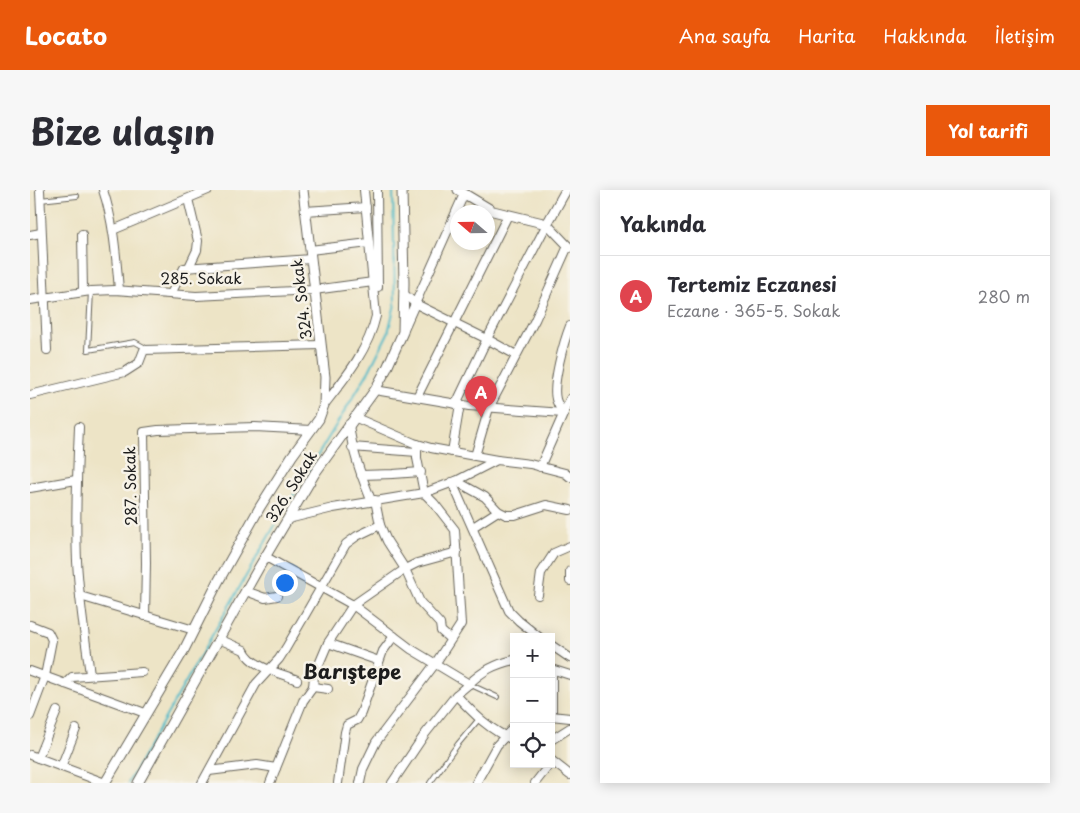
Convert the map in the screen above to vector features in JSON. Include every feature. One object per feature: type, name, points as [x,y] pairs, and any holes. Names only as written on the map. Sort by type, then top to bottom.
[{"type":"street","points":[[40,190],[47,350]]},
{"type":"street","points":[[103,190],[113,230],[119,290]]},
{"type":"street","points":[[113,230],[208,190]]},
{"type":"street","name":"324. Sokak","points":[[302,190],[325,377],[324,406]]},
{"type":"street","name":"326. Sokak","points":[[364,190],[376,316]]},
{"type":"street","name":"326. Sokak","points":[[105,783],[184,650],[260,507],[292,456],[319,419],[324,406],[352,368],[372,334],[376,316],[378,283],[376,190]]},
{"type":"street","name":"326. Sokak","points":[[138,783],[246,590],[315,473],[375,390],[403,332],[402,190]]},
{"type":"street","points":[[452,452],[458,404],[487,339],[566,190]]},
{"type":"street","points":[[403,332],[461,192],[493,211],[547,224],[569,247],[535,320],[490,408],[475,456]]},
{"type":"street","points":[[188,199],[198,242],[197,250],[189,267]]},
{"type":"street","points":[[305,211],[366,207]]},
{"type":"street","points":[[417,397],[508,215]]},
{"type":"street","points":[[30,235],[41,232]]},
{"type":"street","points":[[82,234],[87,291]]},
{"type":"street","points":[[171,294],[184,268],[310,254],[369,243]]},
{"type":"street","name":"285. Sokak","points":[[30,300],[87,291],[119,290],[196,296],[314,290],[373,282]]},
{"type":"street","points":[[404,294],[416,304],[487,339],[516,356]]},
{"type":"street","points":[[563,413],[556,400],[555,389],[564,340],[570,326]]},
{"type":"street","points":[[30,395],[125,372],[138,363],[144,350],[321,345]]},
{"type":"street","points":[[375,390],[490,408],[563,413]]},
{"type":"street","points":[[540,467],[570,399]]},
{"type":"street","points":[[417,448],[352,421],[352,447],[387,542],[405,570],[420,602],[440,624],[441,631],[450,639]]},
{"type":"street","points":[[78,427],[76,480],[77,560],[90,674]]},
{"type":"street","name":"287. Sokak","points":[[145,616],[144,432],[255,427],[311,430]]},
{"type":"street","points":[[352,447],[417,448],[452,452],[540,467],[565,473],[570,477]]},
{"type":"street","points":[[360,783],[363,769],[376,742],[435,664],[461,624],[455,530],[424,492],[417,448]]},
{"type":"street","points":[[288,519],[373,500],[424,492],[454,481],[496,460]]},
{"type":"street","points":[[361,475],[421,472]]},
{"type":"street","points":[[30,488],[76,480]]},
{"type":"street","points":[[454,481],[485,497],[498,511],[506,515],[515,515],[546,505],[570,510]]},
{"type":"street","points":[[454,481],[509,611],[534,633]]},
{"type":"street","points":[[473,528],[498,511]]},
{"type":"street","points":[[202,783],[256,684],[279,660],[346,544],[380,525]]},
{"type":"street","points":[[538,596],[541,573],[554,553],[570,546]]},
{"type":"street","points":[[270,783],[304,701],[314,687],[314,676],[328,643],[353,605],[417,563],[457,552]]},
{"type":"street","points":[[266,557],[353,605],[411,649],[469,684]]},
{"type":"street","points":[[570,571],[570,581]]},
{"type":"street","points":[[246,590],[265,598],[277,596]]},
{"type":"street","points":[[80,596],[194,630]]},
{"type":"street","points":[[30,625],[48,632],[52,640],[45,676],[30,716]]},
{"type":"street","points":[[338,783],[347,725],[357,720],[361,713],[382,651],[394,636]]},
{"type":"street","points":[[219,639],[244,650],[246,655],[268,670],[297,680]]},
{"type":"street","points":[[328,643],[379,661]]},
{"type":"street","points":[[555,648],[570,658]]},
{"type":"street","points":[[392,783],[425,734],[456,696],[480,673],[494,665],[510,661]]},
{"type":"street","points":[[30,671],[145,713]]},
{"type":"street","points":[[555,671],[570,675]]},
{"type":"street","points":[[65,684],[72,677],[90,674],[142,672]]},
{"type":"street","points":[[314,687],[328,689]]},
{"type":"street","points":[[456,696],[479,719],[510,738]]},
{"type":"street","points":[[38,758],[57,711]]},
{"type":"street","points":[[555,716],[570,718]]},
{"type":"street","points":[[555,737],[570,728]]},
{"type":"street","points":[[61,767],[76,730]]},
{"type":"street","points":[[476,783],[504,736],[510,731]]},
{"type":"street","points":[[30,755],[105,783]]},
{"type":"street","points":[[209,771],[257,765],[276,768]]},
{"type":"street","points":[[555,765],[570,775]]},
{"type":"street","points":[[534,783],[546,768]]},
{"type":"lane","points":[[40,200],[76,196]]},
{"type":"lane","points":[[87,291],[88,350],[135,342],[144,347],[144,350]]},
{"type":"lane","points":[[469,684],[497,697]]},
{"type":"lane","points":[[430,783],[479,719]]},
{"type":"waterway","points":[[128,783],[274,527],[369,371],[388,333],[395,304],[393,190]]},
{"type":"place","name":"Tertemiz Eczanesi","points":[[481,417]]},
{"type":"district","name":"Barıştepe","points":[[352,672]]}]
